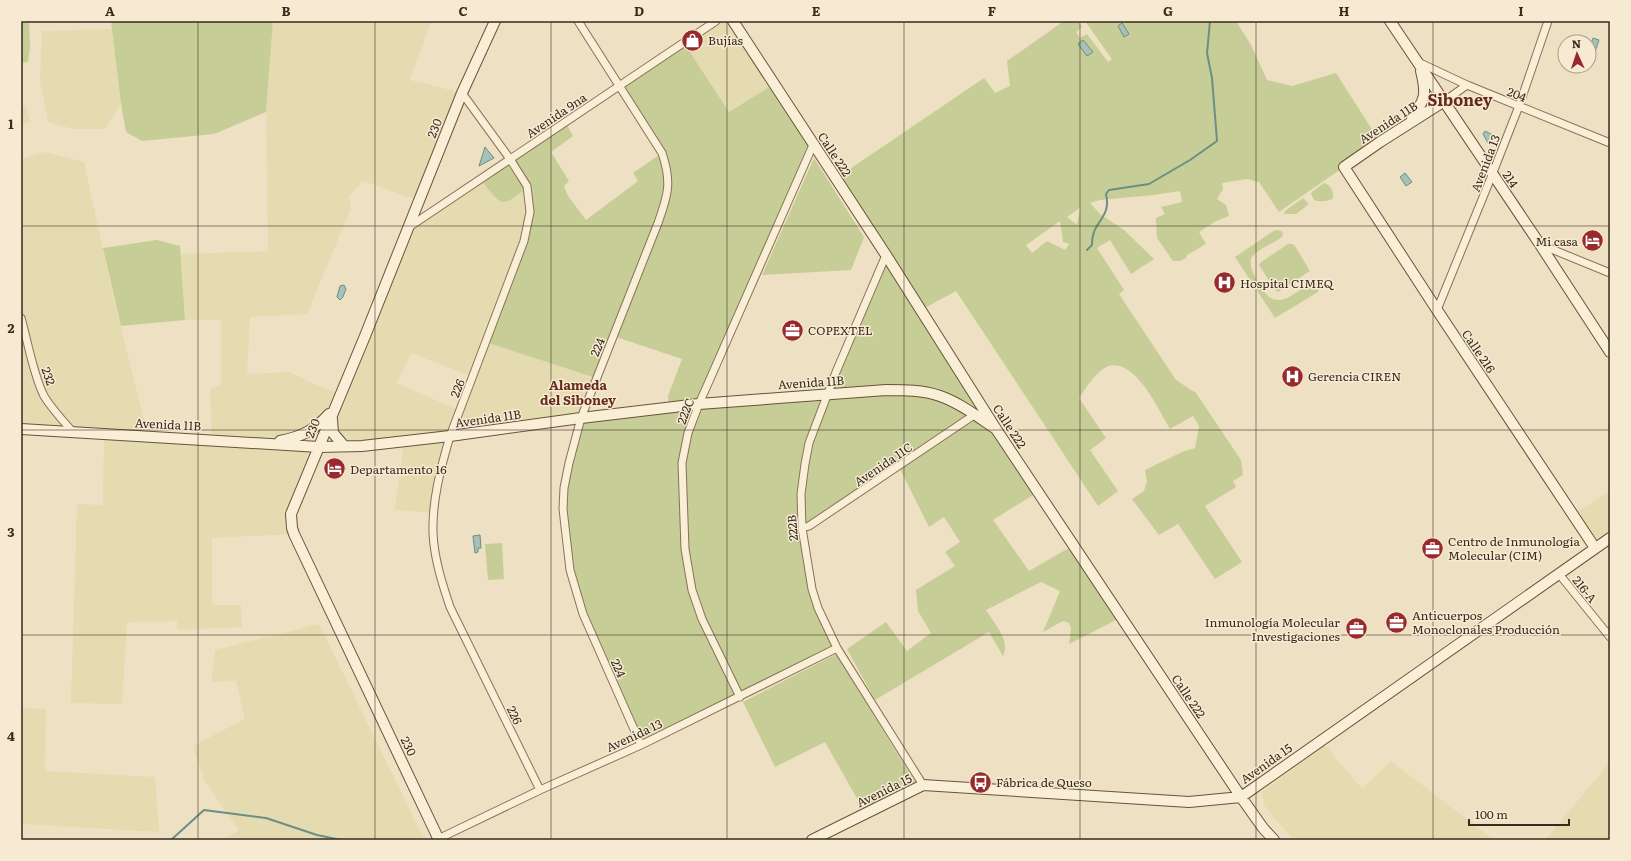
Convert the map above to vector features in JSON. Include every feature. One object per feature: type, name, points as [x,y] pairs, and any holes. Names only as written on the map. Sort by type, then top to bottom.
[{"type":"street","name":"230","points":[[439,840],[292,528],[291,514],[462,93],[495,21]]},
{"type":"street","name":"224","points":[[578,21],[662,153],[666,165],[668,193],[658,223],[581,418],[564,488],[563,509],[570,570],[583,614],[641,745]]},
{"type":"street","name":"Avenida 9na","points":[[408,227],[716,21]]},
{"type":"street","name":"Calle 222","points":[[733,21],[886,255],[996,429],[1241,797],[1263,828],[1274,840]]},
{"type":"street","name":"214","points":[[1390,21],[1539,243],[1610,352]]},
{"type":"street","name":"Avenida 13","points":[[1437,310],[1519,106],[1548,21]]},
{"type":"street","name":"204","points":[[1418,62],[1467,85],[1610,143]]},
{"type":"street","points":[[1410,122],[1422,104],[1425,92],[1418,62]]},
{"type":"street","name":"Avenida 11B","points":[[1344,167],[1467,85]]},
{"type":"street","name":"226","points":[[462,93],[510,159],[527,186],[530,199],[530,212],[524,241],[450,436],[440,470],[434,511],[433,533],[435,555],[440,578],[450,607],[540,790]]},
{"type":"street","name":"222C","points":[[740,696],[702,619],[692,590],[685,549],[682,463],[688,433],[699,404],[813,145]]},
{"type":"street","name":"Calle 216","points":[[1344,167],[1595,548]]},
{"type":"street","points":[[1539,243],[1610,273]]},
{"type":"street","name":"222B","points":[[886,255],[836,372],[810,443],[805,464],[801,494],[802,528],[812,589],[818,608],[837,648],[923,785]]},
{"type":"street","name":"232","points":[[21,318],[39,384],[45,397],[61,419],[74,432]]},
{"type":"street","name":"Avenida 11B","points":[[21,429],[319,447],[344,446],[450,436],[699,404],[828,393],[913,390],[938,395],[956,403],[996,429]]},
{"type":"street","points":[[267,444],[298,437],[315,428],[330,413],[340,394]]},
{"type":"street","points":[[334,410],[332,422],[333,433],[344,446]]},
{"type":"street","name":"Avenida 11C","points":[[802,528],[809,526],[886,475],[974,414]]},
{"type":"street","name":"Avenida 15","points":[[812,840],[923,785],[1189,802],[1241,797],[1610,538]]},
{"type":"street","name":"216-A","points":[[1559,574],[1610,637]]},
{"type":"street","name":"Avenida 13","points":[[439,840],[540,790],[641,745],[837,648]]},
{"type":"shaded area","points":[[273,21],[431,21],[410,80],[462,93],[419,201],[361,180],[359,186],[349,196],[351,208],[307,314],[250,317],[247,374],[290,372],[318,386],[340,394],[409,227],[480,179],[527,186],[596,378],[581,418],[450,436],[434,513],[395,510],[404,440],[344,446],[330,413],[289,440],[319,447],[294,507],[294,534],[212,538],[212,605],[241,605],[242,627],[178,630],[177,621],[127,622],[122,704],[71,703],[77,504],[103,505],[104,434],[21,430],[21,159],[45,152],[84,162],[112,291],[148,436],[212,439],[210,389],[221,385],[221,320],[185,320],[181,254],[268,251],[266,112]],"holes":[[[411,353],[473,377],[460,411],[397,383]]]},
{"type":"shaded area","points":[[716,21],[733,21],[774,84],[729,112],[684,43]]},
{"type":"shaded area","points":[[112,29],[121,104],[105,129],[73,129],[48,122],[40,80],[42,31]]},
{"type":"shaded area","points":[[26,106],[30,122],[21,124],[21,107]]},
{"type":"shaded area","points":[[1610,491],[1610,538],[1595,548],[1574,514]]},
{"type":"shaded area","points":[[319,624],[420,831],[428,840],[223,840],[239,830],[204,780],[193,746],[245,719],[236,681],[211,682],[215,650]]},
{"type":"shaded area","points":[[21,708],[46,709],[45,771],[155,777],[159,832],[21,824]]},
{"type":"shaded area","points":[[1325,745],[1362,789],[1391,761],[1494,840],[1293,840],[1264,805],[1262,792]]},
{"type":"shaded area","points":[[1610,762],[1610,840],[1545,840]]},
{"type":"green space","points":[[111,21],[273,21],[266,112],[214,134],[142,141],[126,132],[121,104]]},
{"type":"green space","points":[[1064,21],[1078,21],[1082,27],[1076,32],[1080,38],[1087,34],[1108,62],[1112,59],[1085,21],[1236,21],[1251,45],[1267,80],[1292,86],[1336,73],[1380,142],[1279,212],[1259,182],[1247,179],[1222,183],[1223,189],[1217,199],[1226,205],[1229,216],[1216,221],[1199,232],[1206,244],[1180,261],[1173,261],[1157,238],[1156,218],[1165,214],[1161,207],[1182,202],[1180,191],[1100,200],[1090,203],[1100,214],[1124,230],[1154,259],[1131,274],[1110,240],[1097,248],[1124,290],[1119,294],[1176,380],[1196,393],[1241,460],[1243,475],[1233,481],[1236,487],[1205,506],[1242,562],[1215,579],[1178,524],[1159,535],[1132,499],[1144,491],[1147,482],[1145,470],[1182,452],[1195,448],[1199,426],[1193,416],[1170,429],[1152,397],[1134,375],[1124,368],[1114,365],[1099,372],[1079,398],[1106,438],[1090,450],[1118,491],[1098,506],[956,291],[921,310],[1038,492],[993,520],[1029,571],[1074,545],[1122,617],[1069,644],[1071,629],[1069,623],[1063,621],[1043,632],[1060,591],[1041,582],[986,610],[1003,638],[1005,650],[1003,656],[989,632],[875,700],[847,649],[886,622],[907,651],[931,633],[918,611],[916,590],[955,566],[945,552],[960,542],[944,517],[929,527],[899,467],[802,528],[812,589],[837,648],[641,745],[598,647],[570,570],[563,509],[581,418],[668,408],[668,396],[682,359],[613,336],[596,378],[486,342],[524,241],[530,212],[527,187],[518,195],[506,202],[497,199],[480,179],[565,122],[573,136],[551,152],[569,181],[564,186],[568,196],[586,220],[638,181],[633,173],[662,153],[619,86],[684,43],[729,112],[774,84],[813,145],[699,403],[829,393],[886,255],[835,179],[984,78],[995,93],[1010,86],[1007,61]],"holes":[[[1080,208],[1077,224],[1077,225],[1067,217]],[[1060,221],[1063,242],[1069,244],[1065,250],[1047,241],[1032,253],[1026,245]]]},
{"type":"green space","points":[[21,23],[29,23],[30,48],[28,62],[21,63]]},
{"type":"green space","points":[[814,158],[864,237],[851,270],[762,275]]},
{"type":"green space","points":[[1324,183],[1331,189],[1333,198],[1324,201],[1314,200],[1311,194],[1312,192]]},
{"type":"green space","points":[[1303,198],[1309,204],[1296,214],[1284,214],[1285,211]]},
{"type":"green space","points":[[1275,230],[1282,231],[1283,236],[1255,254],[1251,261],[1253,272],[1266,294],[1275,300],[1285,299],[1313,281],[1317,283],[1319,289],[1318,292],[1275,318],[1235,257]]},
{"type":"green space","points":[[157,240],[180,246],[185,320],[121,326],[103,248]]},
{"type":"green space","points":[[1288,244],[1295,246],[1310,271],[1278,292],[1275,290],[1259,265],[1261,262]]},
{"type":"green space","points":[[502,543],[504,579],[488,580],[485,544]]},
{"type":"green space","points":[[836,654],[916,784],[863,809],[825,742],[775,767],[743,702]]},
{"type":"water","points":[[1122,23],[1129,34],[1124,37],[1118,26]]},
{"type":"water","points":[[1083,40],[1093,52],[1087,56],[1078,44]]},
{"type":"water","points":[[1485,131],[1493,135],[1489,145],[1483,134]]},
{"type":"water","points":[[485,147],[494,158],[479,166]]},
{"type":"water","points":[[1405,173],[1412,182],[1406,186],[1400,177]]},
{"type":"water","points":[[344,285],[346,289],[340,300],[337,297],[340,286]]},
{"type":"water","points":[[480,535],[481,548],[478,548],[478,552],[475,553],[473,536]]},
{"type":"waterway","points":[[1087,250],[1092,245],[1095,230],[1104,215],[1107,202],[1106,194],[1109,190],[1149,184],[1190,160],[1217,141],[1212,78],[1207,53],[1210,21]]},
{"type":"waterway","points":[[171,840],[204,810],[266,818],[317,835],[341,840]]},
{"type":"place","name":"Bujías","points":[[692,40]]},
{"type":"place","name":"Mi casa","points":[[1593,241]]},
{"type":"place","name":"Hospital CIMEQ","points":[[1225,283]]},
{"type":"place","name":"COPEXTEL","points":[[793,330]]},
{"type":"place","name":"Gerencia CIREN","points":[[1292,376]]},
{"type":"place","name":"Departamento 16","points":[[335,469]]},
{"type":"place","name":"Centro de Inmunología Molecular (CIM)","points":[[1432,548]]},
{"type":"place","name":"Anticuerpos Monoclonales Producción","points":[[1397,622]]},
{"type":"place","name":"Inmunología Molecular Investigaciones","points":[[1356,629]]},
{"type":"place","name":"Fábrica de Queso","points":[[980,782]]},
{"type":"district","name":"Siboney","points":[[1460,99]]},
{"type":"district","name":"Alameda del Siboney","points":[[578,392]]}]
